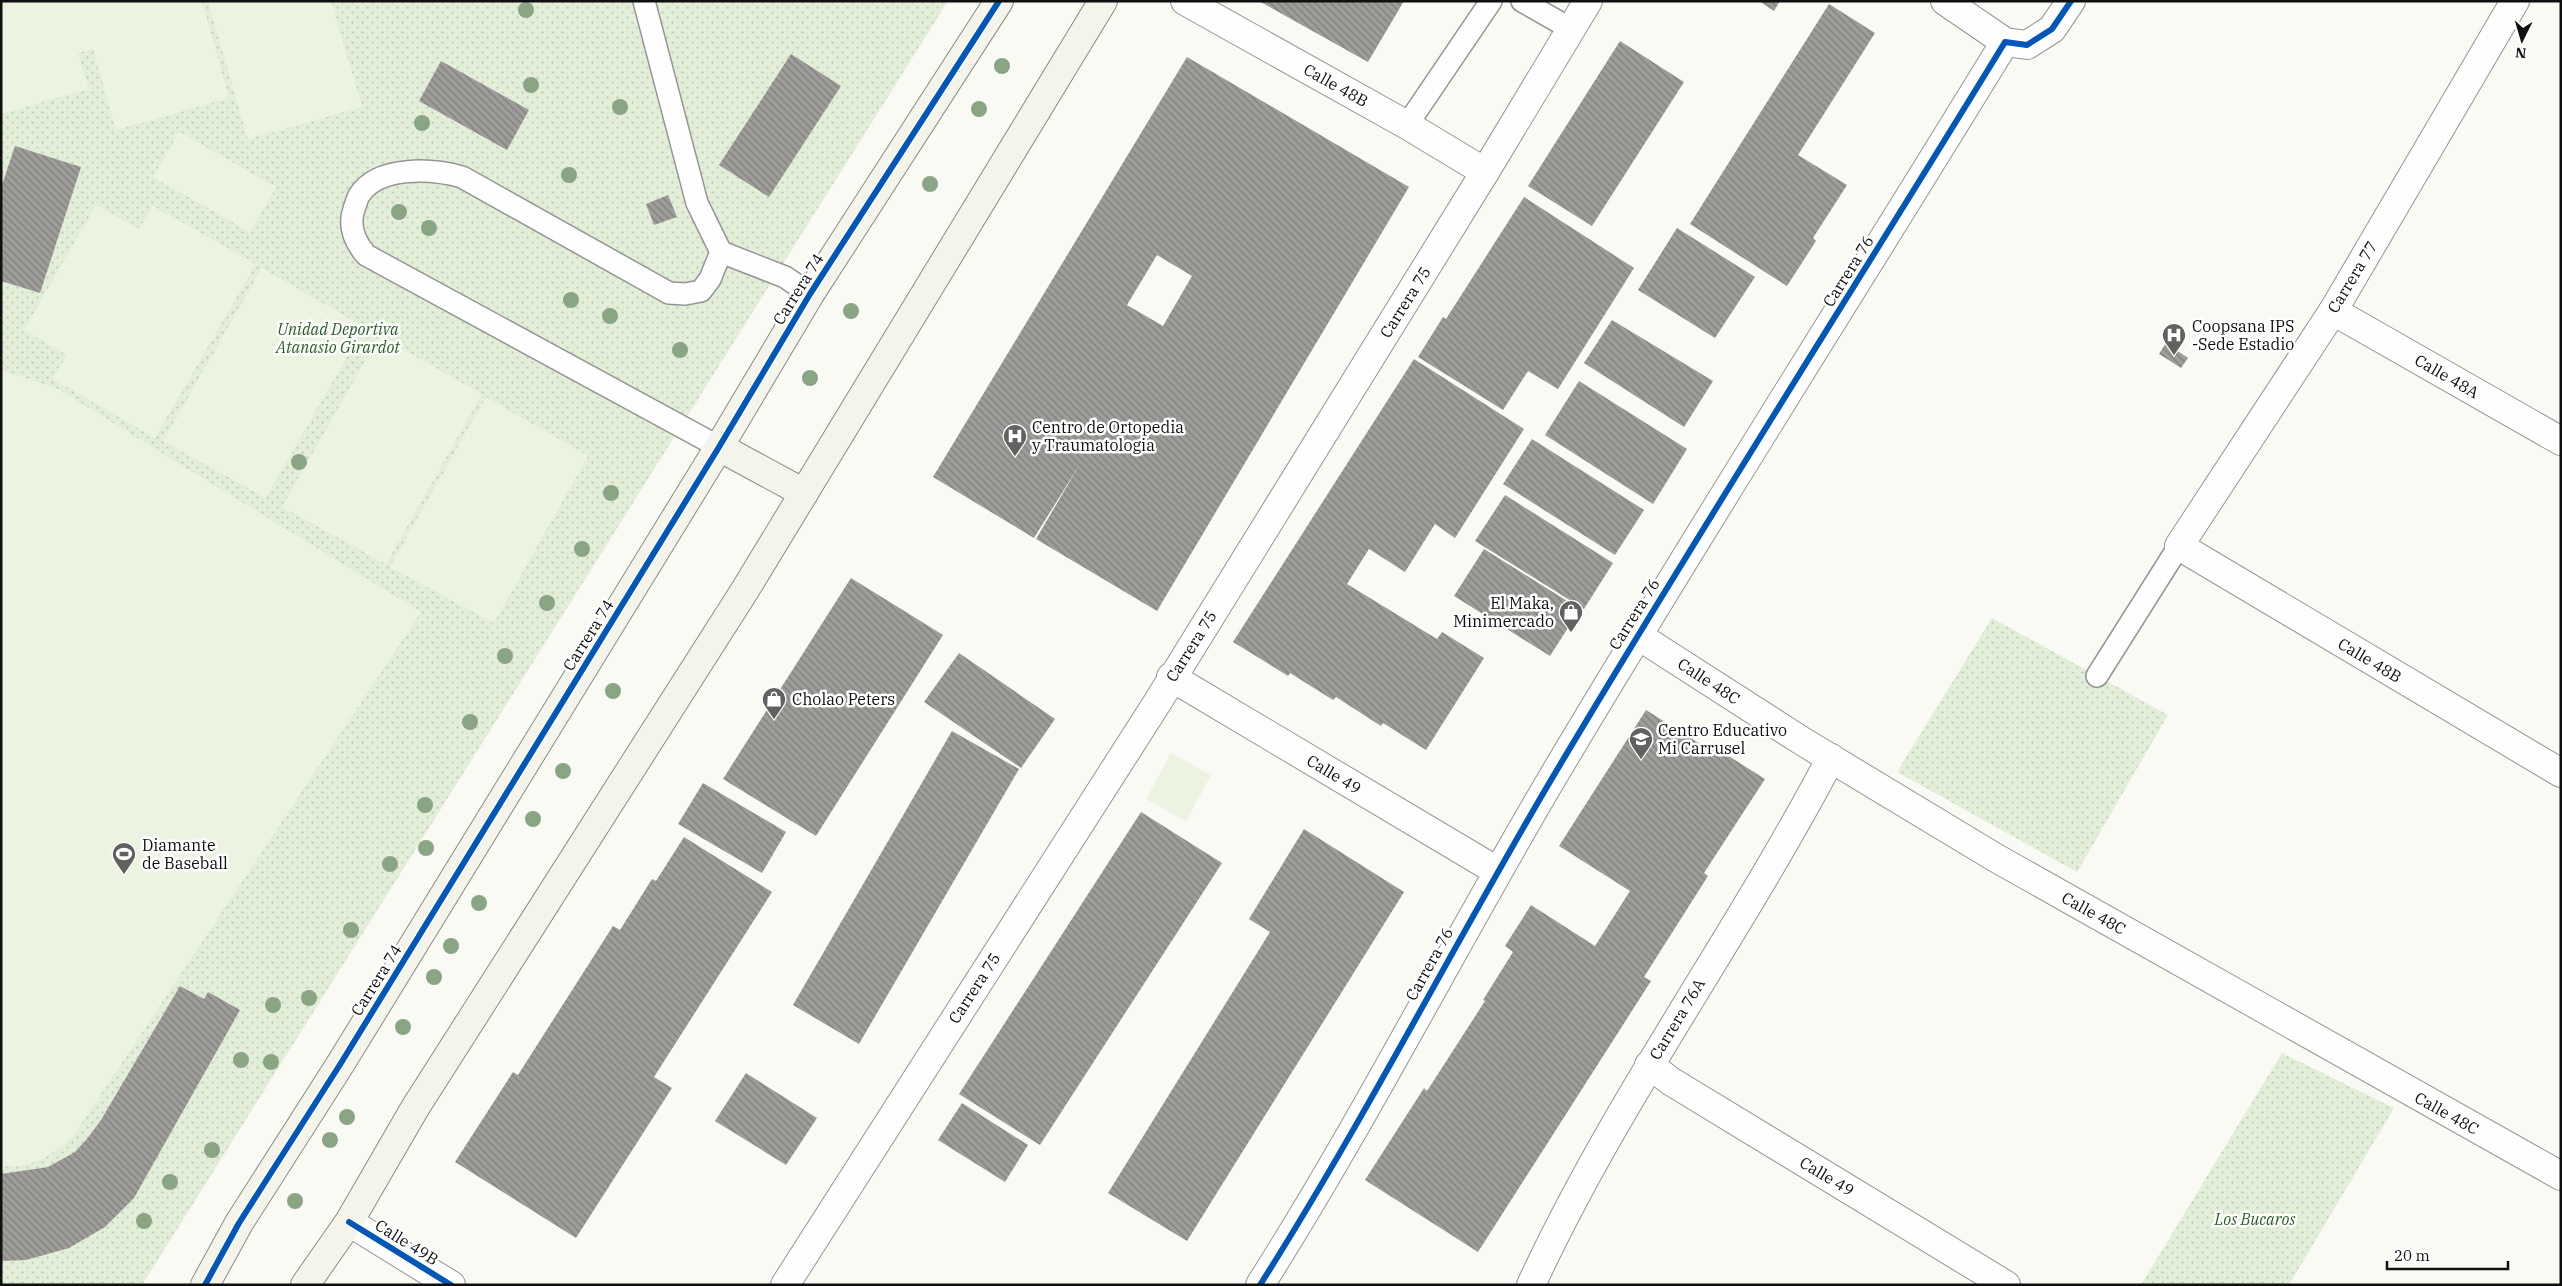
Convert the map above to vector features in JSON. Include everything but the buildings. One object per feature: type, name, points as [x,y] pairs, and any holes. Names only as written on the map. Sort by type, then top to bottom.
[{"type":"main road","name":"Carrera 74","points":[[205,1285],[239,1223],[341,1063],[719,447],[810,294],[999,1]]},
{"type":"main road","points":[[305,1285],[349,1222],[415,1108],[804,494],[843,424],[1103,1]]},
{"type":"main road","points":[[719,447],[804,494]]},
{"type":"street","name":"Calle 48B","points":[[1185,1],[1407,125],[1485,172]]},
{"type":"street","name":"Carrera 75","points":[[785,1285],[1171,677],[1485,172],[1588,1]]},
{"type":"street","points":[[1945,1],[2005,42],[2027,45],[2052,29],[2071,1]]},
{"type":"street","name":"Carrera 77","points":[[2179,546],[2333,311],[2515,1]]},
{"type":"street","name":"Carrera 76","points":[[1260,1285],[1310,1206],[1497,871],[1637,635],[2005,42]]},
{"type":"street","name":"Calle 48A","points":[[2333,311],[2561,441]]},
{"type":"street","name":"Calle 48B","points":[[2179,546],[2561,773]]},
{"type":"street","name":"Calle 48C","points":[[1637,635],[1831,758],[1996,858],[2561,1176]]},
{"type":"street","name":"Calle 49","points":[[1171,677],[1497,871]]},
{"type":"street","name":"Carrera 76A","points":[[1531,1285],[1560,1222],[1649,1065],[1794,828],[1831,758]]},
{"type":"street","name":"Calle 49","points":[[1649,1065],[1672,1082],[2006,1285]]},
{"type":"street","name":"Calle 49B","points":[[349,1222],[452,1285]]},
{"type":"lane","points":[[644,1],[697,203],[721,252],[785,277],[810,294]]},
{"type":"lane","points":[[1407,125],[1491,1]]},
{"type":"lane","points":[[1522,1],[1571,30]]},
{"type":"lane","points":[[719,447],[366,255],[353,233],[352,216],[360,194],[374,182],[394,174],[418,170],[443,172],[462,177],[669,293],[685,294],[701,291],[710,280],[721,252]]},
{"type":"lane","points":[[2097,676],[2179,546]]},
{"type":"green space","name":"Unidad Deportiva Atanasio Girardot","points":[[1,1],[948,1],[142,1285],[1,1285]]},
{"type":"green space","points":[[1,1],[202,1],[229,98],[116,130],[93,49],[78,53],[89,89],[1,114]]},
{"type":"green space","points":[[208,1],[331,1],[362,107],[248,139]]},
{"type":"green space","points":[[179,132],[276,187],[250,232],[153,177]]},
{"type":"green space","points":[[96,205],[139,229],[153,206],[256,264],[155,438],[53,379],[67,355],[24,330]]},
{"type":"green space","points":[[262,268],[364,327],[266,498],[163,441]]},
{"type":"green space","points":[[379,336],[482,394],[386,564],[282,507]]},
{"type":"green space","name":"Diamante de Baseball","points":[[1,370],[56,388],[421,612],[72,1138],[40,1160],[12,1166],[1,1166]]},
{"type":"green space","points":[[486,397],[588,456],[494,623],[390,567]]},
{"type":"green space","points":[[1992,618],[2168,715],[2077,872],[1897,772]]},
{"type":"green space","points":[[1171,753],[1211,775],[1186,821],[1146,799]]},
{"type":"green space","name":"Los Bucaros","points":[[2282,1053],[2394,1108],[2289,1285],[2141,1285]]},
{"type":"cycle path","points":[[205,1285],[239,1223],[341,1063],[719,447],[810,294],[999,1]]},
{"type":"cycle path","points":[[1260,1285],[1372,1097],[1551,780],[1719,503],[2005,42],[2027,45],[2052,29],[2071,1]]},
{"type":"cycle path","points":[[349,1222],[451,1285]]},
{"type":"place","name":"Coopsana IPS -Sede Estadio","points":[[2174,356]]},
{"type":"place","name":"Centro de Ortopedia y Traumatologia","points":[[1015,457]]},
{"type":"place","name":"El Maka, Minimercado","points":[[1571,633]]},
{"type":"place","name":"Cholao Peters","points":[[774,720]]},
{"type":"place","name":"Centro Educativo Mi Carrusel","points":[[1641,760]]},
{"type":"place","name":"Diamante de Baseball","points":[[124,875]]}]
